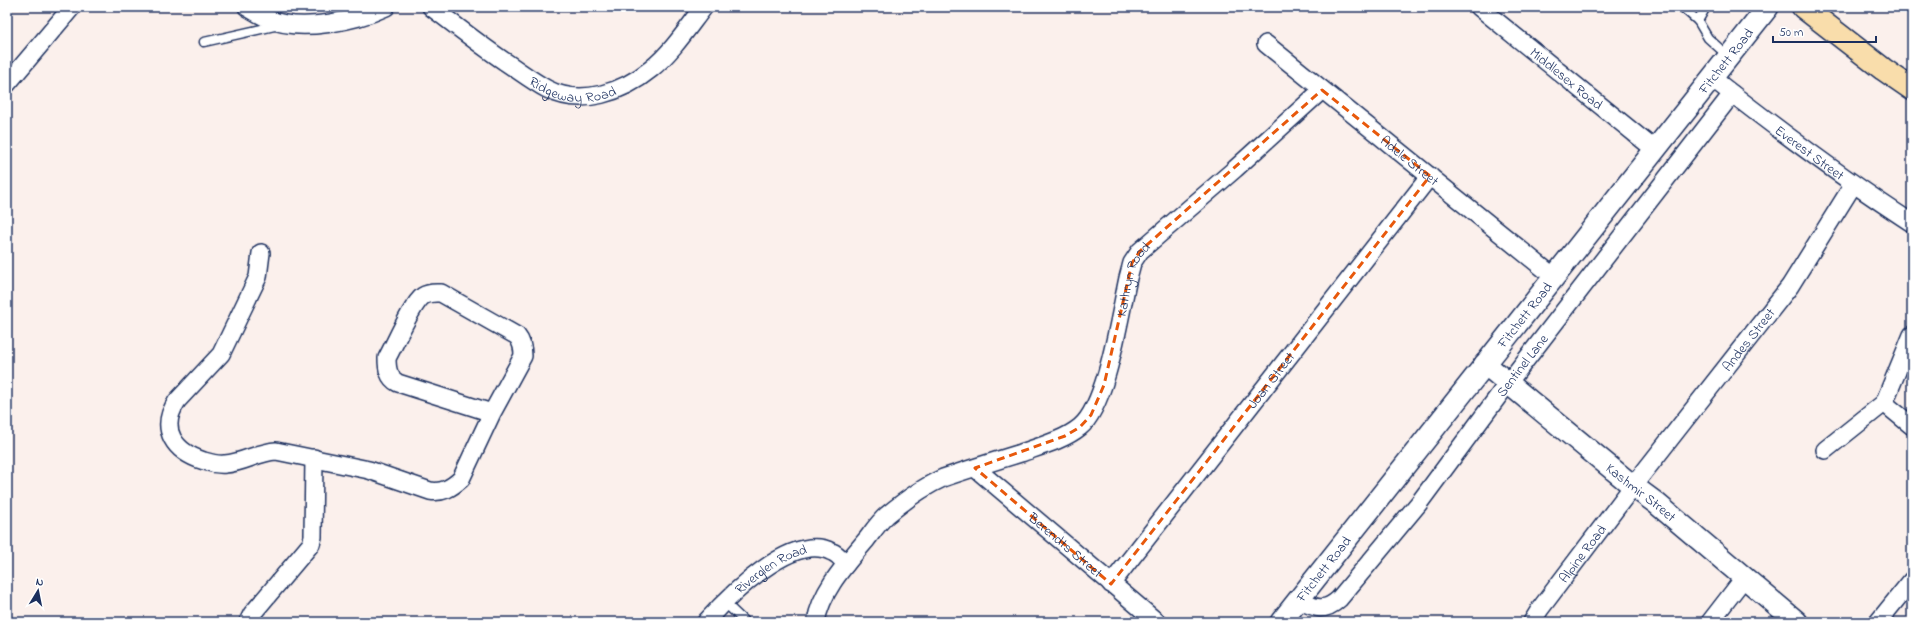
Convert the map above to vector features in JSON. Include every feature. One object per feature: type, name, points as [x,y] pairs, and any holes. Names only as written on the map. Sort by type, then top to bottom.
[{"type":"main road","points":[[1803,7],[1883,69],[1912,89]]},
{"type":"street","points":[[7,84],[72,7]]},
{"type":"street","points":[[248,7],[269,19],[285,24],[302,25],[340,21],[386,7]]},
{"type":"street","name":"Ridgeway Road","points":[[430,7],[474,40],[548,89],[562,95],[591,97],[613,92],[631,83],[651,69],[672,48],[704,7]]},
{"type":"street","name":"Middlesex Road","points":[[1479,7],[1654,149]]},
{"type":"street","name":"Fitchett Road","points":[[1281,622],[1553,276],[1768,7]]},
{"type":"street","name":"Adele Street","points":[[1266,44],[1553,276]]},
{"type":"street","name":"Everest Street","points":[[1712,78],[1800,147],[1853,185],[1912,223]]},
{"type":"street","name":"Kathryn Road","points":[[816,622],[822,602],[846,564],[886,517],[902,503],[931,483],[1043,446],[1080,427],[1091,415],[1104,385],[1132,263],[1140,251],[1235,169],[1322,90]]},
{"type":"street","name":"Sentinel Lane","points":[[1298,600],[1312,606],[1322,608],[1332,606],[1339,599],[1419,503],[1508,383],[1732,94]]},
{"type":"street","name":"Joan Street","points":[[1111,584],[1430,176]]},
{"type":"street","name":"Andes Street","points":[[1633,486],[1790,286],[1853,185]]},
{"type":"street","points":[[261,253],[258,277],[230,340],[221,354],[177,401],[170,415],[170,430],[173,441],[181,450],[195,458],[210,463],[226,464],[266,451],[276,451],[369,470],[430,491],[437,492],[447,490],[461,479],[492,413],[523,356],[521,341],[517,336],[441,293],[428,294],[418,302],[388,358],[387,367],[391,377],[398,383],[492,413]]},
{"type":"street","points":[[1825,450],[1884,403],[1912,334]]},
{"type":"street","name":"Kashmir Street","points":[[1485,364],[1633,486],[1656,503],[1797,622]]},
{"type":"street","points":[[1884,403],[1912,426]]},
{"type":"street","points":[[248,622],[252,614],[311,544],[313,537],[314,458]]},
{"type":"street","name":"Berendts Street","points":[[975,468],[1157,622]]},
{"type":"street","name":"Alpine Road","points":[[1532,622],[1540,608],[1633,486]]},
{"type":"street","name":"Riverglen Road","points":[[706,622],[724,602],[749,579],[769,565],[797,552],[814,548],[824,549],[832,551],[846,564]]},
{"type":"street","points":[[1710,622],[1744,578]]},
{"type":"street","points":[[1878,622],[1912,580]]},
{"type":"lane","points":[[1682,7],[1698,21],[1708,38],[1728,57]]},
{"type":"lane","points":[[1698,21],[1706,7]]},
{"type":"lane","points":[[204,42],[285,24]]},
{"type":"lane","points":[[724,602],[745,622]]},
{"type":"highlighted area","points":[[1322,90],[1430,176],[1111,584],[975,468],[1065,436],[1080,427],[1091,415],[1104,385],[1132,263],[1140,251]]}]
